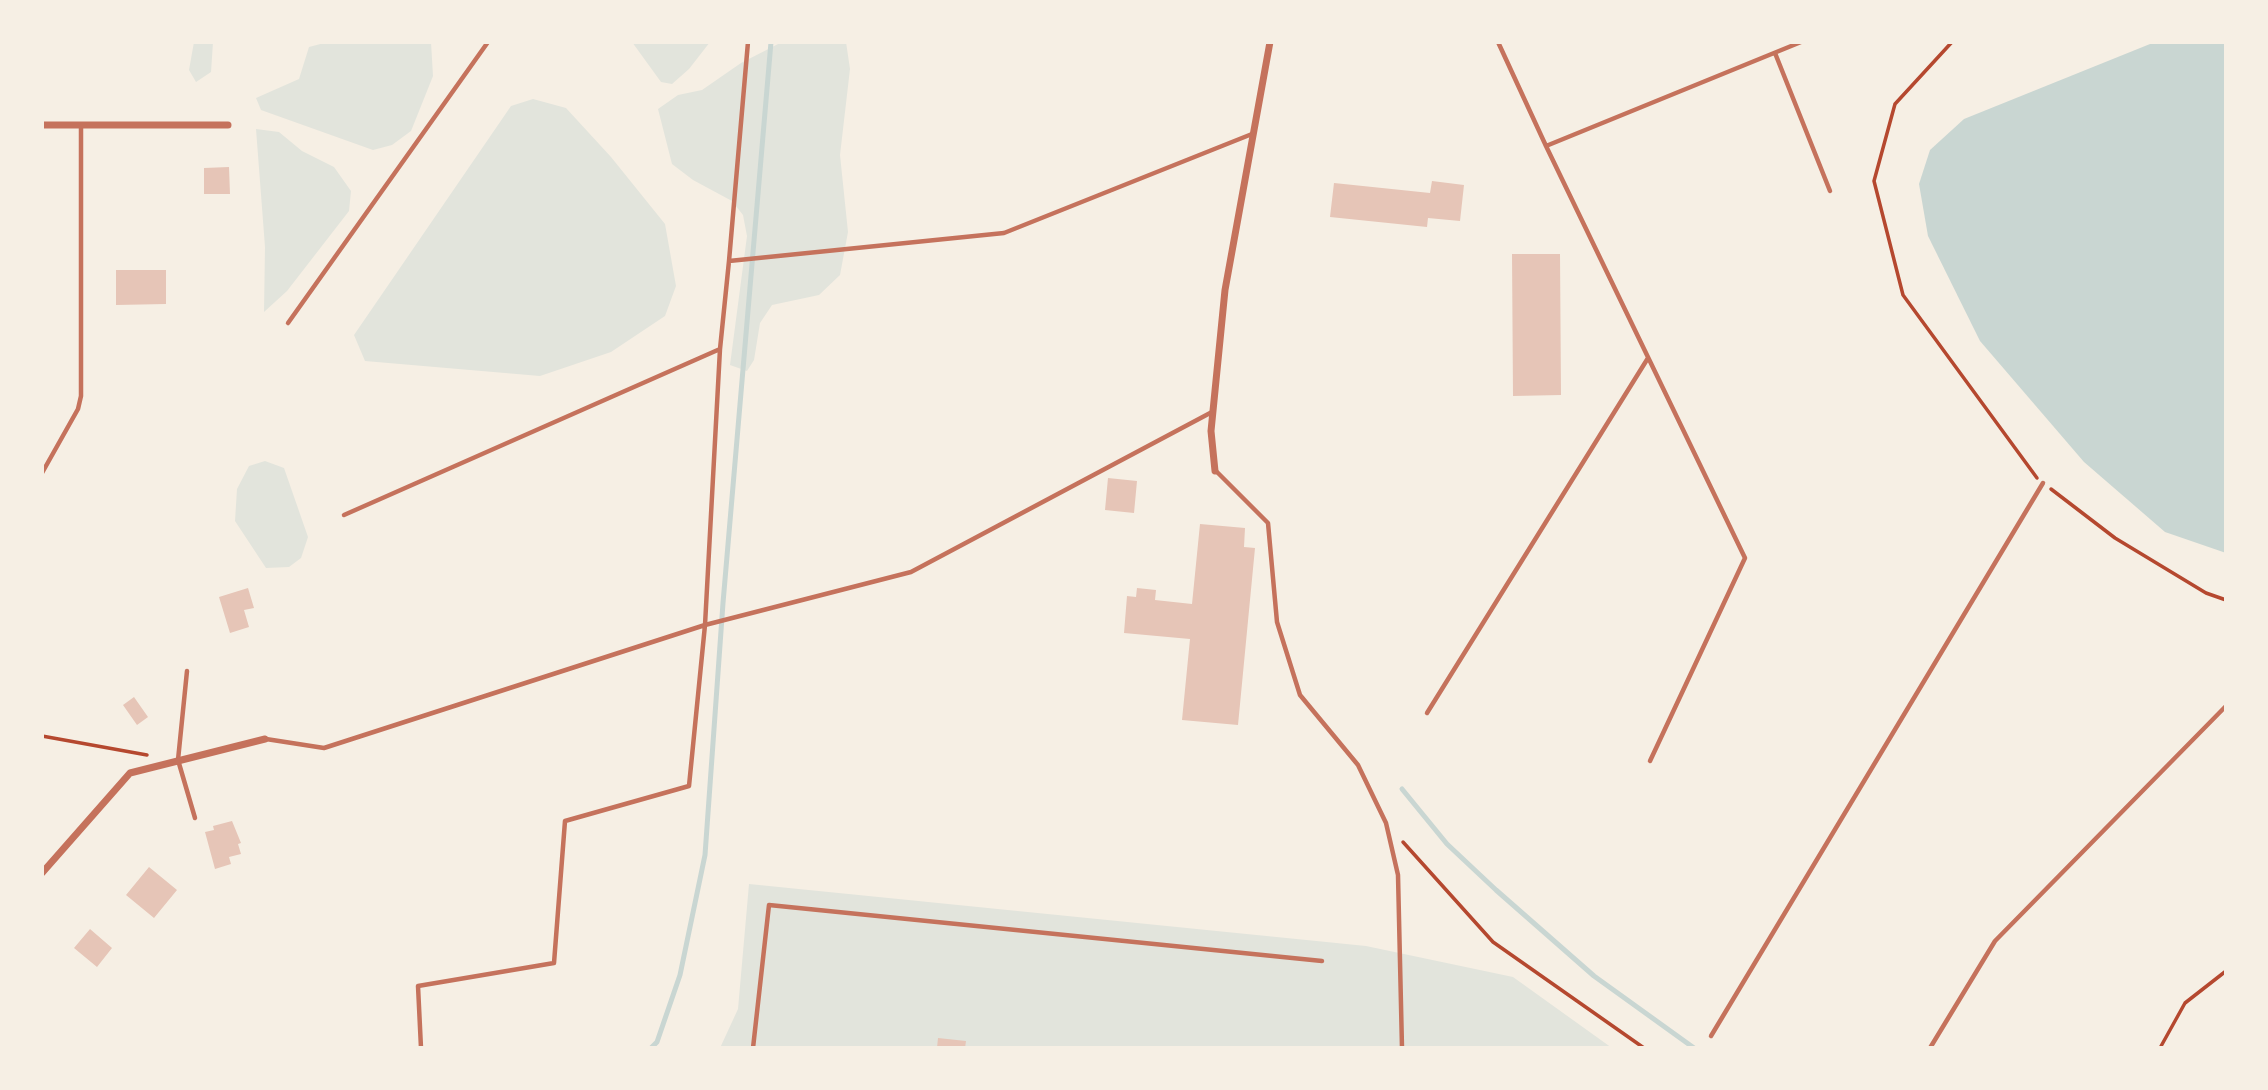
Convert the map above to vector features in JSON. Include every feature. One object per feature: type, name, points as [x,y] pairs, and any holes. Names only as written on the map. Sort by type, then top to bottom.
[{"type":"street","points":[[1215,471],[1211,431],[1225,290],[1270,42]]},
{"type":"street","points":[[42,125],[228,125]]},
{"type":"street","points":[[42,873],[130,773],[265,738]]},
{"type":"lane","points":[[288,323],[488,42]]},
{"type":"lane","points":[[421,1048],[418,986],[554,963],[565,821],[689,786],[705,625],[720,349],[748,42]]},
{"type":"lane","points":[[1498,42],[1745,558],[1650,761]]},
{"type":"lane","points":[[1546,146],[1801,42]]},
{"type":"lane","points":[[1775,52],[1830,191]]},
{"type":"lane","points":[[42,473],[78,409],[81,396],[81,126]]},
{"type":"lane","points":[[729,261],[1004,233],[1252,134]]},
{"type":"lane","points":[[344,515],[720,349]]},
{"type":"lane","points":[[1427,713],[1648,358]]},
{"type":"lane","points":[[265,738],[324,748],[705,625],[911,572],[1213,412]]},
{"type":"lane","points":[[1215,471],[1268,523],[1277,622],[1300,695],[1358,765],[1386,823],[1398,875],[1402,1048]]},
{"type":"lane","points":[[1711,1036],[2043,483]]},
{"type":"lane","points":[[187,671],[178,760],[195,818]]},
{"type":"lane","points":[[1930,1048],[1995,942],[2226,706]]},
{"type":"lane","points":[[753,1048],[769,905],[1322,961]]},
{"type":"path","points":[[1952,42],[1895,104],[1874,181],[1903,295],[2034,476],[2115,538],[2206,593],[2226,600]]},
{"type":"path","points":[[42,736],[151,755]]},
{"type":"path","points":[[1386,823],[1493,942],[1644,1048]]},
{"type":"path","points":[[2160,1048],[2185,1003],[2226,971]]},
{"type":"shaded area","points":[[194,42],[213,42],[211,72],[196,82],[189,70]]},
{"type":"shaded area","points":[[328,42],[431,42],[433,76],[411,131],[392,145],[373,150],[261,110],[256,98],[299,79],[309,47]]},
{"type":"shaded area","points":[[632,42],[710,42],[689,69],[672,84],[661,82]]},
{"type":"shaded area","points":[[782,42],[846,42],[850,69],[840,155],[848,232],[840,275],[819,295],[772,305],[760,323],[754,360],[747,371],[730,365],[747,236],[743,215],[732,201],[693,180],[672,164],[658,109],[678,95],[702,90],[741,63]]},
{"type":"shaded area","points":[[2155,42],[2226,42],[2226,553],[2165,532],[2084,462],[1980,341],[1928,236],[1919,184],[1930,150],[1964,119]]},
{"type":"shaded area","points":[[533,99],[566,108],[611,157],[665,224],[676,286],[665,316],[611,352],[540,376],[365,361],[354,335],[511,106]]},
{"type":"shaded area","points":[[256,129],[279,132],[302,151],[334,167],[351,191],[349,211],[287,291],[264,312],[265,247]]},
{"type":"shaded area","points":[[265,461],[284,468],[308,537],[301,558],[289,567],[266,568],[235,521],[237,489],[249,466]]},
{"type":"shaded area","points":[[749,884],[1366,946],[1513,977],[1612,1048],[720,1048],[738,1009]]},
{"type":"building","points":[[229,167],[230,194],[204,194],[204,168]]},
{"type":"building","points":[[1432,181],[1464,185],[1460,221],[1428,218],[1427,227],[1330,217],[1334,183],[1430,193]]},
{"type":"building","points":[[1512,254],[1560,254],[1561,395],[1513,396]]},
{"type":"building","points":[[116,270],[166,270],[166,304],[116,305]]},
{"type":"building","points":[[1108,478],[1137,481],[1134,513],[1105,510]]},
{"type":"building","points":[[1200,524],[1245,528],[1244,547],[1255,548],[1238,725],[1182,720],[1190,639],[1124,633],[1127,596],[1136,597],[1137,588],[1156,590],[1155,600],[1192,604]]},
{"type":"building","points":[[248,588],[254,608],[244,610],[249,627],[230,633],[219,597]]},
{"type":"building","points":[[134,697],[148,717],[137,725],[123,705]]},
{"type":"building","points":[[232,821],[241,843],[238,844],[241,854],[229,857],[231,864],[215,869],[205,832],[214,830],[213,826]]},
{"type":"building","points":[[149,867],[177,890],[154,918],[126,895]]},
{"type":"building","points":[[90,929],[112,948],[97,967],[74,948]]},
{"type":"building","points":[[938,1038],[966,1041],[965,1048],[937,1048]]},
{"type":"waterway","points":[[651,1048],[657,1042],[680,975],[705,855],[723,603],[771,42]]},
{"type":"waterway","points":[[1402,789],[1447,844],[1496,890],[1594,976],[1694,1048]]}]
